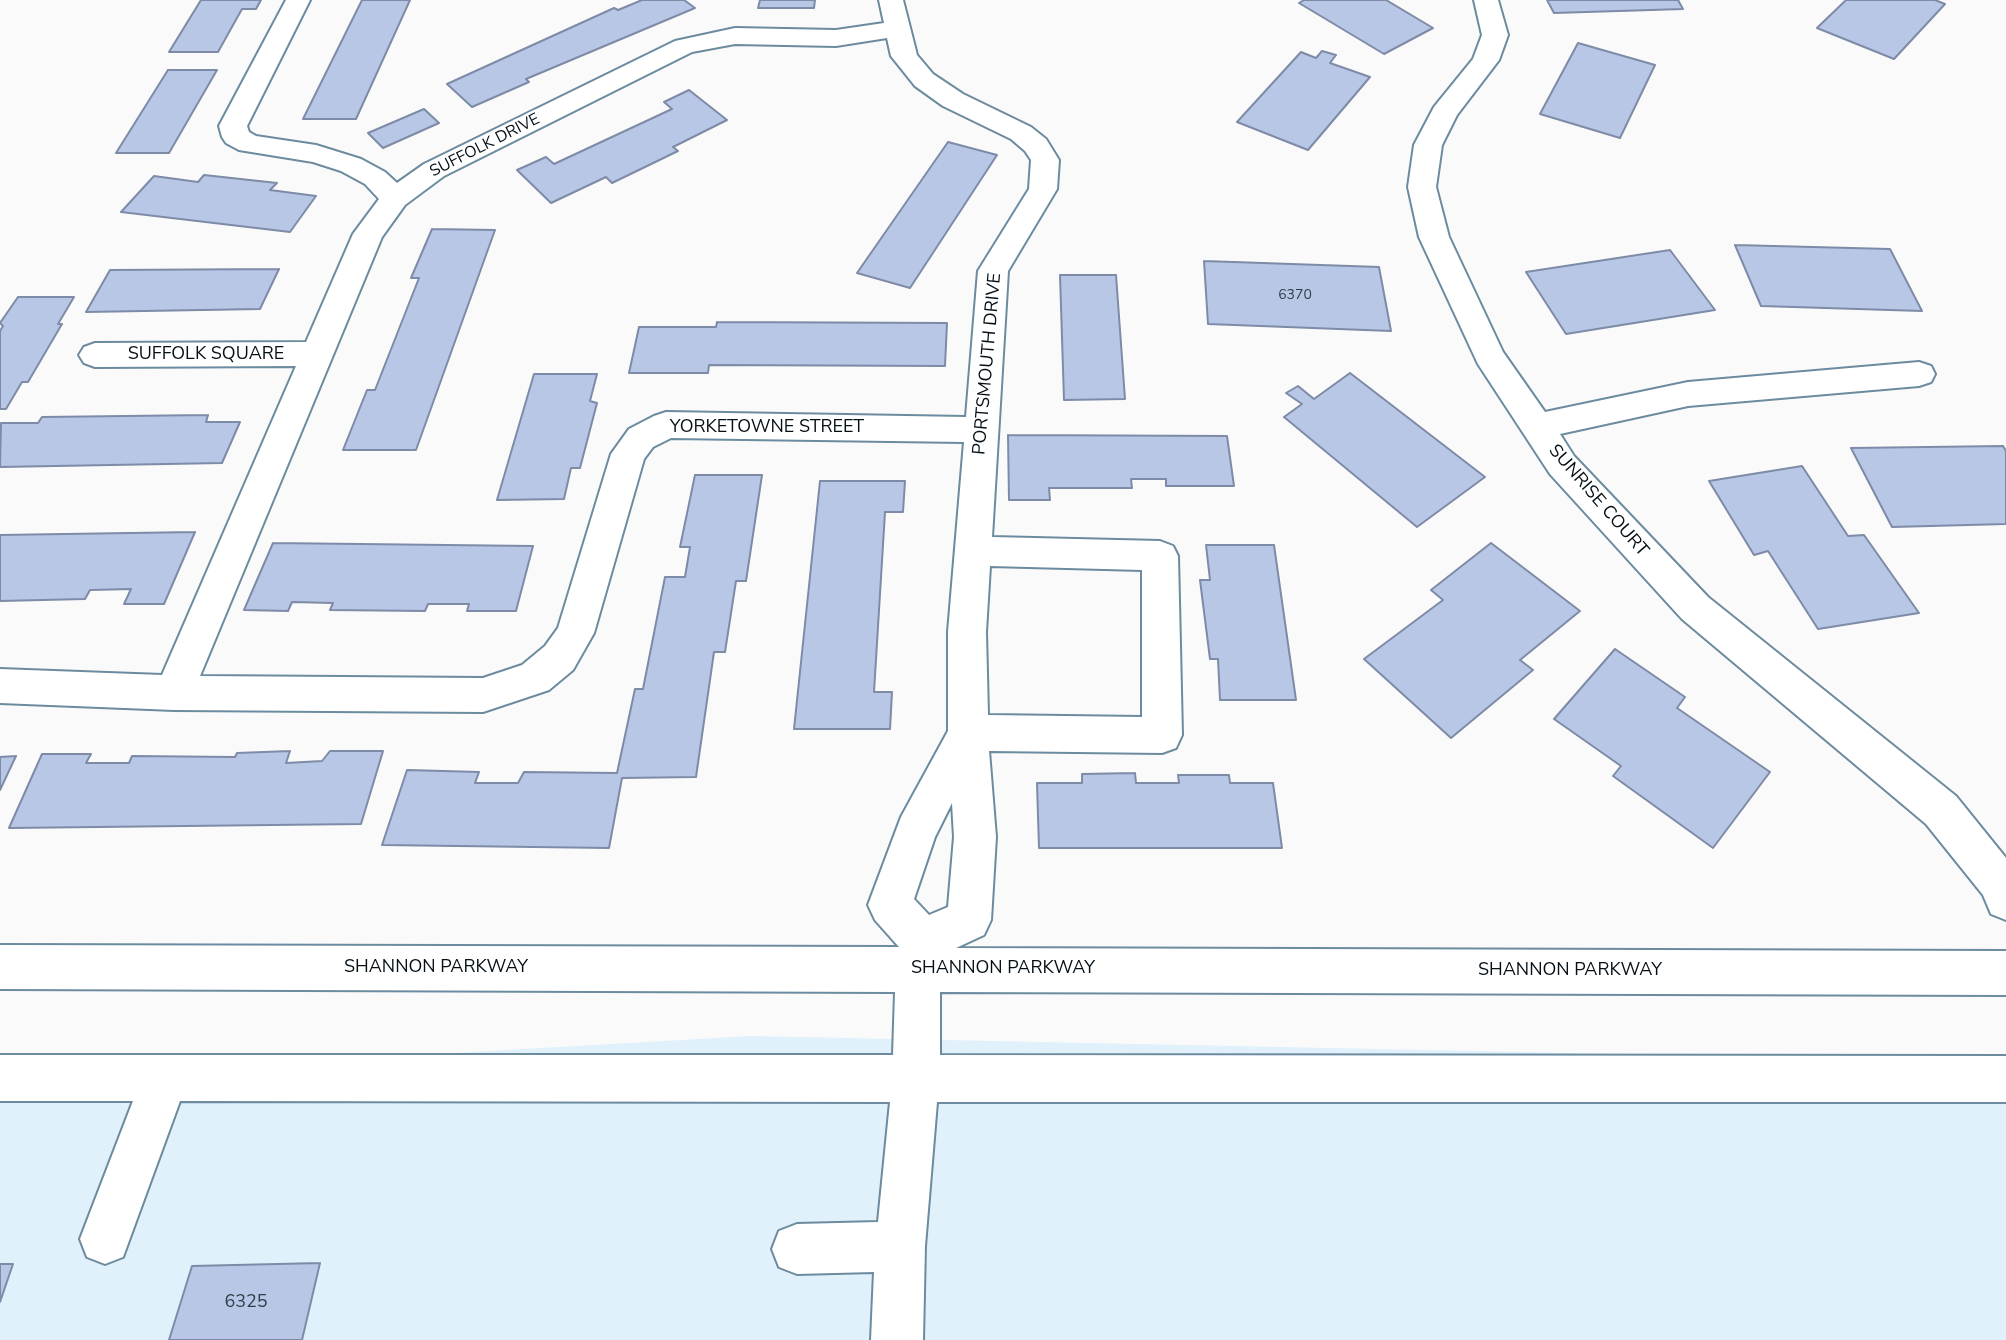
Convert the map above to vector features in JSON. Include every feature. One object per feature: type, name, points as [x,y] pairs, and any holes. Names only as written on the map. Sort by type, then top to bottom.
[{"type":"street","points":[[298,0],[233,126],[236,137],[249,144],[316,154],[351,165],[375,178],[395,198]]},
{"type":"street","name":"SUNRISE COURT","points":[[1486,0],[1495,35],[1486,60],[1444,113],[1428,145],[1422,187],[1434,237],[1489,356],[1562,465],[1695,608],[1941,810],[1998,882],[2006,899]]},
{"type":"street","name":"SUFFOLK DRIVE","points":[[174,693],[368,234],[395,198],[435,170],[684,46],[735,36],[836,38],[893,14]]},
{"type":"street","name":"PORTSMOUTH DRIVE","points":[[893,14],[904,56],[924,80],[953,100],[1021,133],[1036,145],[1045,160],[1043,188],[993,271],[967,632],[968,733],[975,837],[969,920],[920,954],[890,905],[916,831],[968,733]]},
{"type":"street","name":"SUFFOLK SQUARE","points":[[95,355],[317,354]]},
{"type":"street","points":[[1535,426],[1688,394],[1919,374]]},
{"type":"street","name":"YORKETOWNE STREET","points":[[0,687],[174,693],[483,695],[535,678],[559,658],[575,633],[628,454],[641,438],[666,425],[981,430]]},
{"type":"street","points":[[968,733],[1162,735],[1160,556],[973,551]]},
{"type":"street","points":[[897,1340],[900,1246],[916,1078],[920,954]]},
{"type":"street","name":"SHANNON PARKWAY","points":[[0,968],[920,954],[2006,973]]},
{"type":"street","points":[[0,1078],[2006,1079]]},
{"type":"street","points":[[105,1239],[165,1078]]},
{"type":"street","points":[[797,1249],[900,1246]]},
{"type":"shaded area","points":[[751,1036],[2006,1062],[2006,1340],[0,1340],[0,1079]]},
{"type":"building","points":[[201,0],[261,0],[256,9],[242,9],[218,52],[169,52]]},
{"type":"building","points":[[362,0],[410,0],[356,119],[303,119]]},
{"type":"building","points":[[642,0],[684,0],[695,8],[526,79],[529,82],[472,107],[447,84],[614,8],[618,10]]},
{"type":"building","points":[[760,0],[815,0],[814,8],[758,8]]},
{"type":"building","points":[[1304,0],[1386,0],[1433,28],[1384,54],[1299,3]]},
{"type":"building","points":[[1547,0],[1678,0],[1683,9],[1554,13]]},
{"type":"building","points":[[1846,0],[1935,0],[1945,4],[1894,59],[1817,28]]},
{"type":"building","points":[[1578,43],[1655,65],[1620,138],[1540,114]]},
{"type":"building","points":[[1322,51],[1336,55],[1330,63],[1370,77],[1308,150],[1237,122],[1301,52],[1316,58]]},
{"type":"building","points":[[168,70],[217,70],[169,153],[116,153]]},
{"type":"building","points":[[689,90],[727,120],[673,147],[678,151],[612,183],[606,177],[551,203],[517,170],[546,157],[554,164],[672,109],[664,102]]},
{"type":"building","points":[[424,109],[439,123],[383,148],[368,133]]},
{"type":"building","points":[[948,142],[997,155],[910,288],[857,273]]},
{"type":"building","points":[[204,175],[277,183],[270,190],[316,196],[290,232],[121,212],[154,176],[198,182]]},
{"type":"building","points":[[432,229],[495,230],[416,450],[343,450],[367,390],[375,390],[419,278],[411,278]]},
{"type":"building","points":[[1735,245],[1890,249],[1922,311],[1761,306]]},
{"type":"building","points":[[1670,250],[1715,310],[1566,334],[1526,272]]},
{"type":"building","points":[[1204,261],[1379,267],[1391,331],[1208,324]]},
{"type":"building","points":[[279,269],[260,309],[86,312],[110,270]]},
{"type":"building","points":[[1060,275],[1116,275],[1125,399],[1064,400]]},
{"type":"building","points":[[18,297],[74,297],[58,324],[62,324],[28,382],[22,382],[6,409],[0,409],[0,331],[3,326],[0,323]]},
{"type":"building","points":[[717,322],[947,323],[945,366],[709,365],[708,373],[629,373],[639,327],[716,327]]},
{"type":"building","points":[[1350,373],[1485,477],[1417,527],[1284,417],[1302,404],[1286,393],[1298,386],[1314,399]]},
{"type":"building","points":[[534,374],[597,374],[590,401],[597,403],[580,468],[571,468],[564,499],[497,500]]},
{"type":"building","points":[[208,415],[206,422],[240,422],[222,463],[0,467],[1,423],[38,423],[42,417]]},
{"type":"building","points":[[1008,435],[1227,436],[1234,486],[1166,486],[1166,479],[1131,479],[1132,488],[1049,488],[1050,500],[1009,500]]},
{"type":"building","points":[[2003,446],[2006,451],[2006,524],[1892,527],[1851,448]]},
{"type":"building","points":[[1802,466],[1848,536],[1864,535],[1919,613],[1818,629],[1768,551],[1754,555],[1709,481]]},
{"type":"building","points":[[695,475],[762,475],[746,581],[736,581],[725,652],[714,652],[696,777],[622,778],[609,848],[382,845],[407,770],[479,772],[475,783],[518,783],[524,772],[617,773],[635,689],[643,689],[665,577],[685,577],[690,547],[680,547]]},
{"type":"building","points":[[820,481],[905,481],[903,512],[885,512],[874,692],[892,692],[890,729],[794,729]]},
{"type":"building","points":[[195,532],[164,604],[124,604],[131,589],[90,590],[85,599],[0,601],[0,535]]},
{"type":"building","points":[[273,543],[533,546],[516,611],[467,611],[469,604],[428,604],[425,611],[330,610],[333,603],[292,602],[288,611],[244,610]]},
{"type":"building","points":[[1491,543],[1580,611],[1520,660],[1533,670],[1451,738],[1364,659],[1443,600],[1431,590]]},
{"type":"building","points":[[1206,545],[1274,545],[1296,700],[1220,700],[1218,659],[1210,659],[1200,580],[1210,580]]},
{"type":"building","points":[[1615,649],[1685,697],[1677,708],[1770,772],[1713,848],[1613,776],[1621,766],[1554,719]]},
{"type":"building","points":[[290,751],[286,763],[322,761],[330,751],[383,751],[361,824],[9,828],[42,754],[91,754],[86,763],[129,763],[132,756],[235,757],[237,753]]},
{"type":"building","points":[[16,756],[0,790],[0,757]]},
{"type":"building","points":[[1135,773],[1136,783],[1179,783],[1178,775],[1229,775],[1230,783],[1273,783],[1282,848],[1039,848],[1037,783],[1082,783],[1082,774]]},
{"type":"building","points":[[320,1263],[302,1340],[169,1340],[192,1266]]},
{"type":"building","points":[[0,1264],[13,1264],[0,1302]]}]
